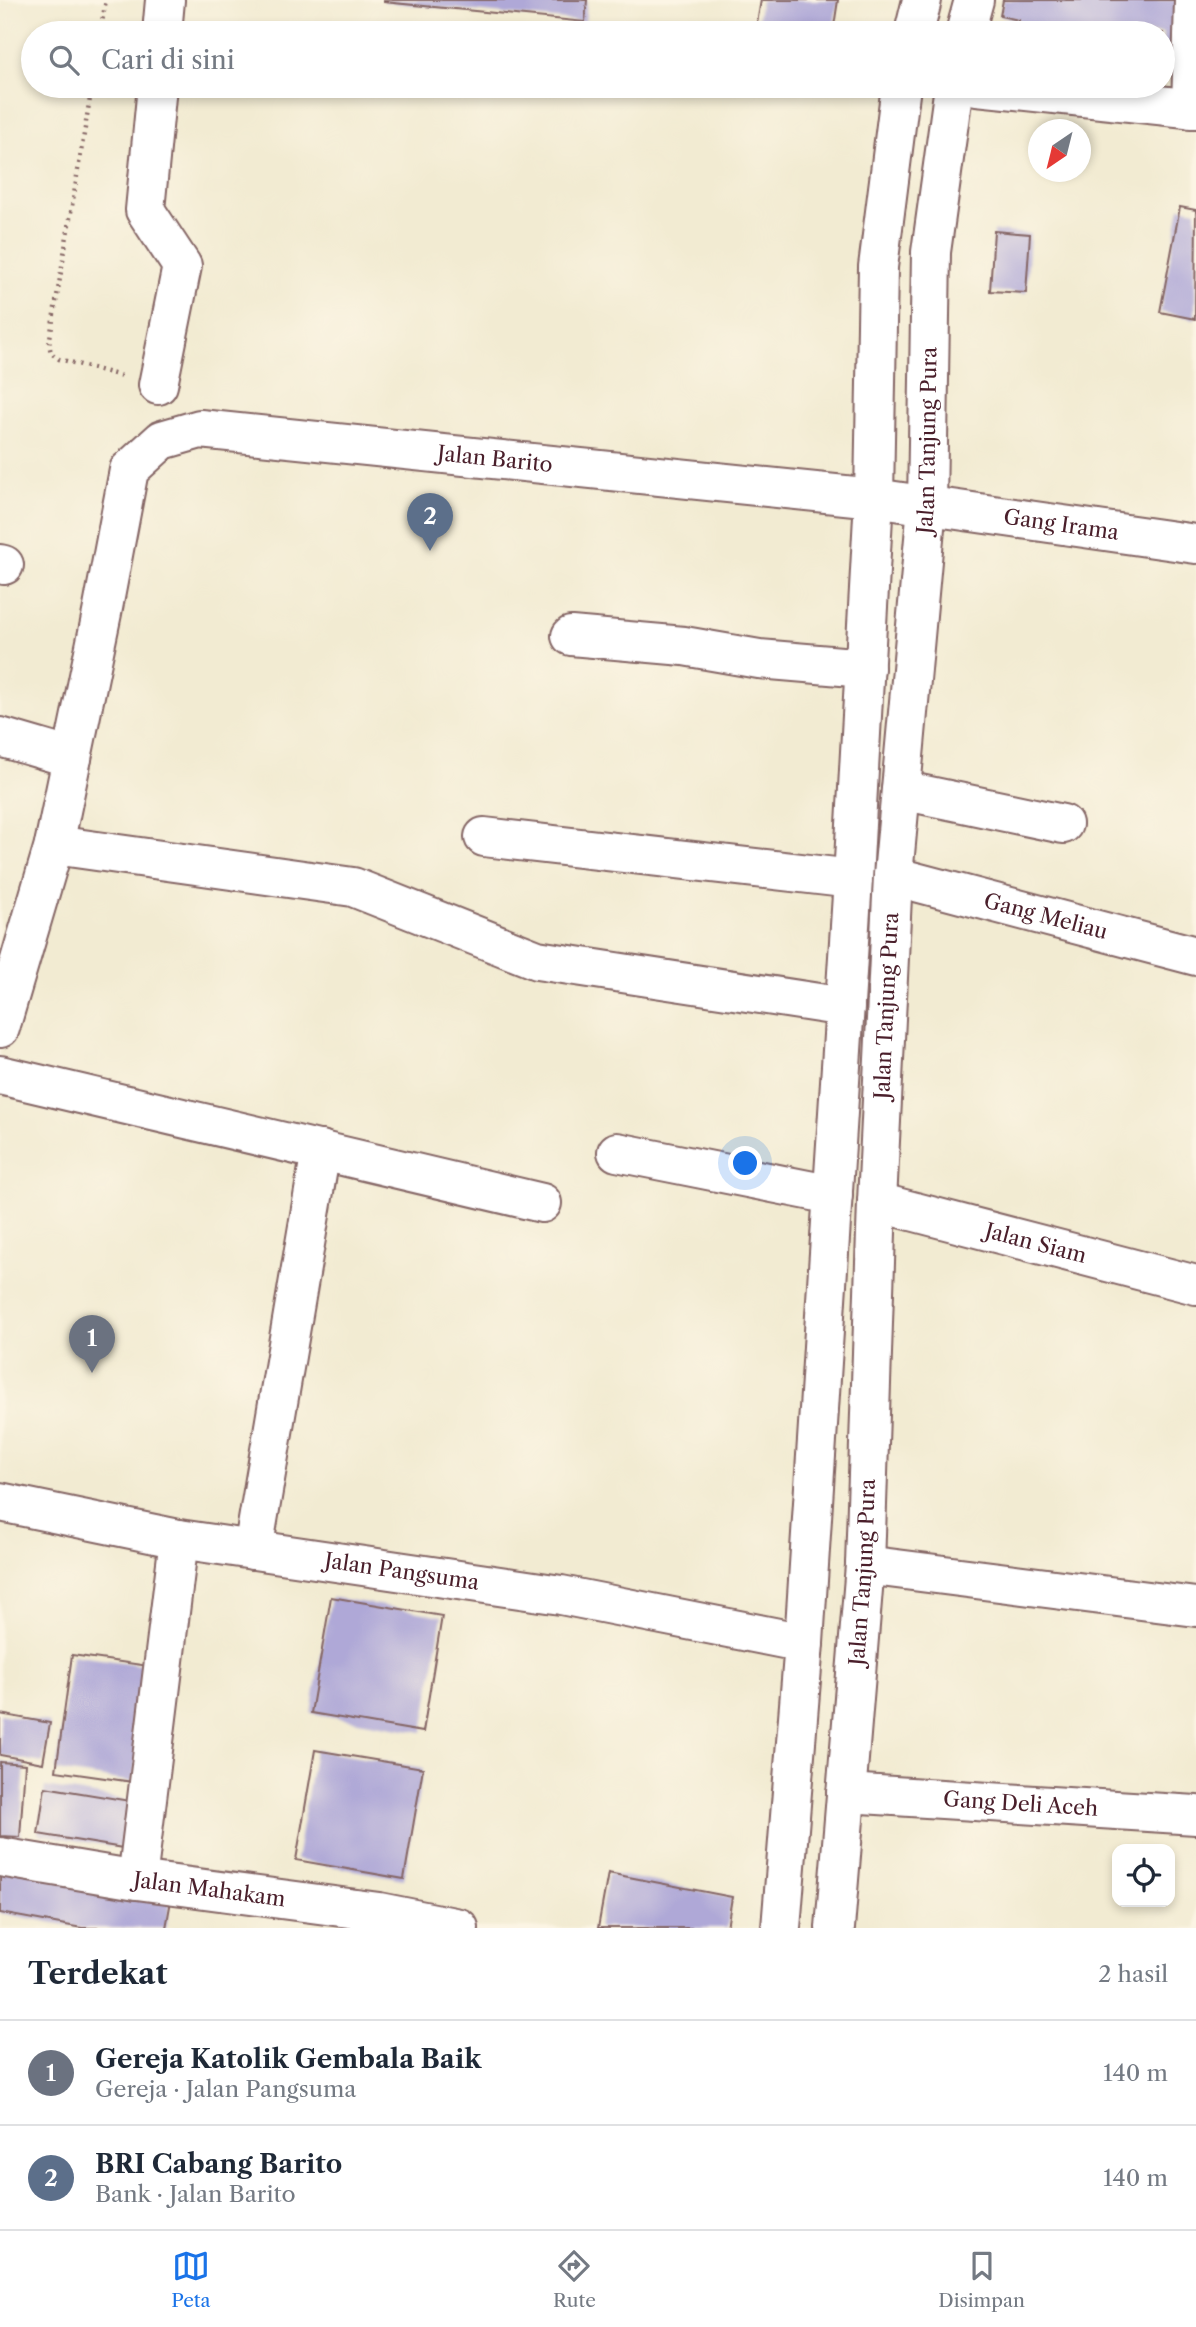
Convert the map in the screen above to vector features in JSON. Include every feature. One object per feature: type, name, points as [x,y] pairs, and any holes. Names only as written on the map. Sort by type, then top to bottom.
[{"type":"main road","points":[[163,21],[165,0]]},
{"type":"main road","points":[[917,21],[922,0]]},
{"type":"main road","points":[[968,21],[974,0]]},
{"type":"main road","points":[[1090,98],[1193,109],[1194,0]]},
{"type":"main road","points":[[156,98],[145,210],[182,266],[158,385]]},
{"type":"main road","name":"Jalan Tanjung Pura","points":[[781,1928],[804,1643],[853,879],[874,498],[878,267],[899,98]]},
{"type":"main road","name":"Jalan Tanjung Pura","points":[[835,1928],[865,1566],[877,1202],[893,876],[926,506],[931,252],[952,98]]},
{"type":"main road","name":"Jalan Barito","points":[[72,758],[128,470],[162,440],[200,429],[874,498],[926,506]]},
{"type":"main road","name":"Gang Irama","points":[[926,506],[1196,544]]},
{"type":"main road","points":[[571,636],[684,646],[759,659],[865,668]]},
{"type":"main road","points":[[0,737],[72,758],[54,845],[0,1028]]},
{"type":"main road","points":[[901,790],[1063,824]]},
{"type":"main road","points":[[484,838],[853,879]]},
{"type":"main road","points":[[54,845],[353,887],[537,960],[845,1007]]},
{"type":"main road","name":"Gang Meliau","points":[[893,876],[1196,956]]},
{"type":"main road","points":[[847,968],[888,971]]},
{"type":"main road","points":[[0,1075],[542,1203]]},
{"type":"main road","points":[[253,1550],[321,1150]]},
{"type":"main road","points":[[617,1152],[833,1195]]},
{"type":"main road","name":"Jalan Siam","points":[[877,1202],[1196,1285]]},
{"type":"main road","name":"Jalan Pangsuma","points":[[0,1502],[179,1539],[561,1595],[804,1643]]},
{"type":"main road","points":[[137,1880],[179,1539]]},
{"type":"main road","points":[[865,1566],[1196,1607]]},
{"type":"main road","name":"Gang Deli Aceh","points":[[846,1793],[1196,1815]]},
{"type":"main road","name":"Jalan Mahakam","points":[[0,1857],[137,1880],[379,1912],[459,1928]]},
{"type":"path","points":[[102,21],[106,0]]},
{"type":"path","points":[[90,98],[49,344],[51,354],[59,359],[158,385]]},
{"type":"building","points":[[384,0],[587,0],[585,21]]},
{"type":"building","points":[[761,0],[838,0],[835,21],[757,21]]},
{"type":"building","points":[[1003,0],[1184,0],[1181,62],[1175,61],[1175,21],[1019,21],[1000,16]]},
{"type":"building","points":[[1180,207],[1196,210],[1195,319],[1160,312]]},
{"type":"building","points":[[994,231],[1030,234],[1026,293],[990,291]]},
{"type":"building","points":[[331,1597],[442,1616],[423,1732],[311,1713]]},
{"type":"building","points":[[72,1655],[149,1666],[133,1782],[56,1771]]},
{"type":"building","points":[[0,1714],[50,1723],[43,1763],[0,1755]]},
{"type":"building","points":[[315,1750],[423,1768],[404,1879],[296,1860]]},
{"type":"building","points":[[0,1762],[25,1764],[20,1837],[0,1836]]},
{"type":"building","points":[[45,1787],[136,1802],[129,1849],[38,1834]]},
{"type":"building","points":[[0,1863],[172,1895],[166,1928],[82,1928],[0,1913]]},
{"type":"building","points":[[608,1873],[732,1897],[727,1928],[598,1928]]},
{"type":"place","name":"BRI Cabang Barito","points":[[430,551]]},
{"type":"place","name":"Gereja Katolik Gembala Baik","points":[[92,1373]]}]
